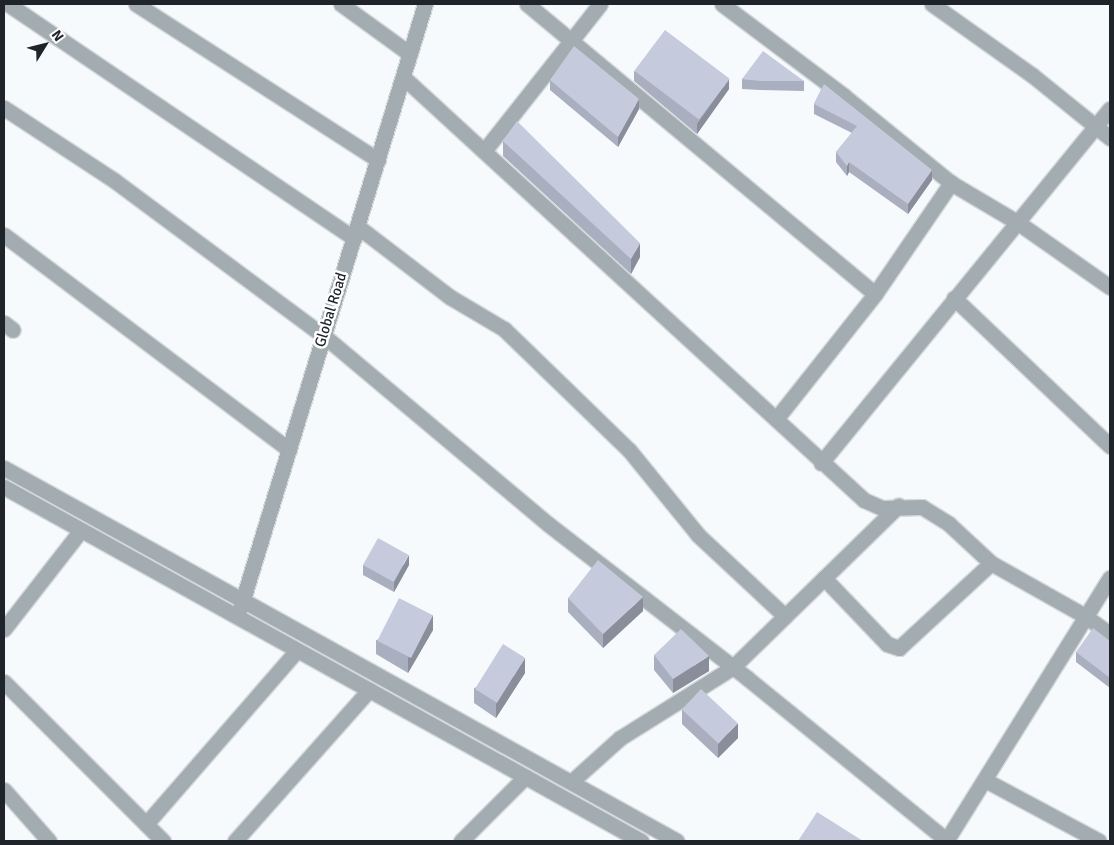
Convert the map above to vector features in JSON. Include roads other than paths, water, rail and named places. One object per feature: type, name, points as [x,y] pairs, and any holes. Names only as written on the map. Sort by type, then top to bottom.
[{"type":"street","points":[[8,4],[355,232],[450,297],[504,329],[629,450],[698,535],[785,616]]},
{"type":"street","points":[[136,4],[378,160]]},
{"type":"street","points":[[340,4],[410,54]]},
{"type":"street","name":"Global Road","points":[[238,617],[425,4]]},
{"type":"street","points":[[527,4],[876,294]]},
{"type":"street","points":[[484,151],[600,4]]},
{"type":"street","points":[[722,4],[844,96],[951,183],[1017,222],[1110,287]]},
{"type":"street","points":[[932,4],[1032,74],[1094,127],[1110,138]]},
{"type":"street","points":[[403,77],[776,418],[821,463],[864,500],[882,508],[898,506],[922,507],[949,524],[991,563],[1085,616],[1110,634]]},
{"type":"street","points":[[4,108],[115,181],[324,336],[548,524],[733,667],[946,841],[1110,578]]},
{"type":"street","points":[[821,463],[1110,109]]},
{"type":"street","points":[[776,418],[876,294],[951,183]]},
{"type":"street","points":[[4,235],[289,450]]},
{"type":"street","points":[[954,298],[1110,446]]},
{"type":"street","points":[[4,468],[677,841]]},
{"type":"street","points":[[4,487],[641,841]]},
{"type":"street","points":[[571,782],[620,738],[733,667],[898,506]]},
{"type":"street","points":[[4,629],[81,530]]},
{"type":"street","points":[[824,578],[887,644],[899,648],[991,563]]},
{"type":"street","points":[[146,824],[297,650]]},
{"type":"street","points":[[4,682],[163,841]]},
{"type":"street","points":[[235,841],[369,690]]},
{"type":"street","points":[[462,841],[525,777]]},
{"type":"street","points":[[985,780],[1099,841]]},
{"type":"street","points":[[4,790],[49,841]]}]
